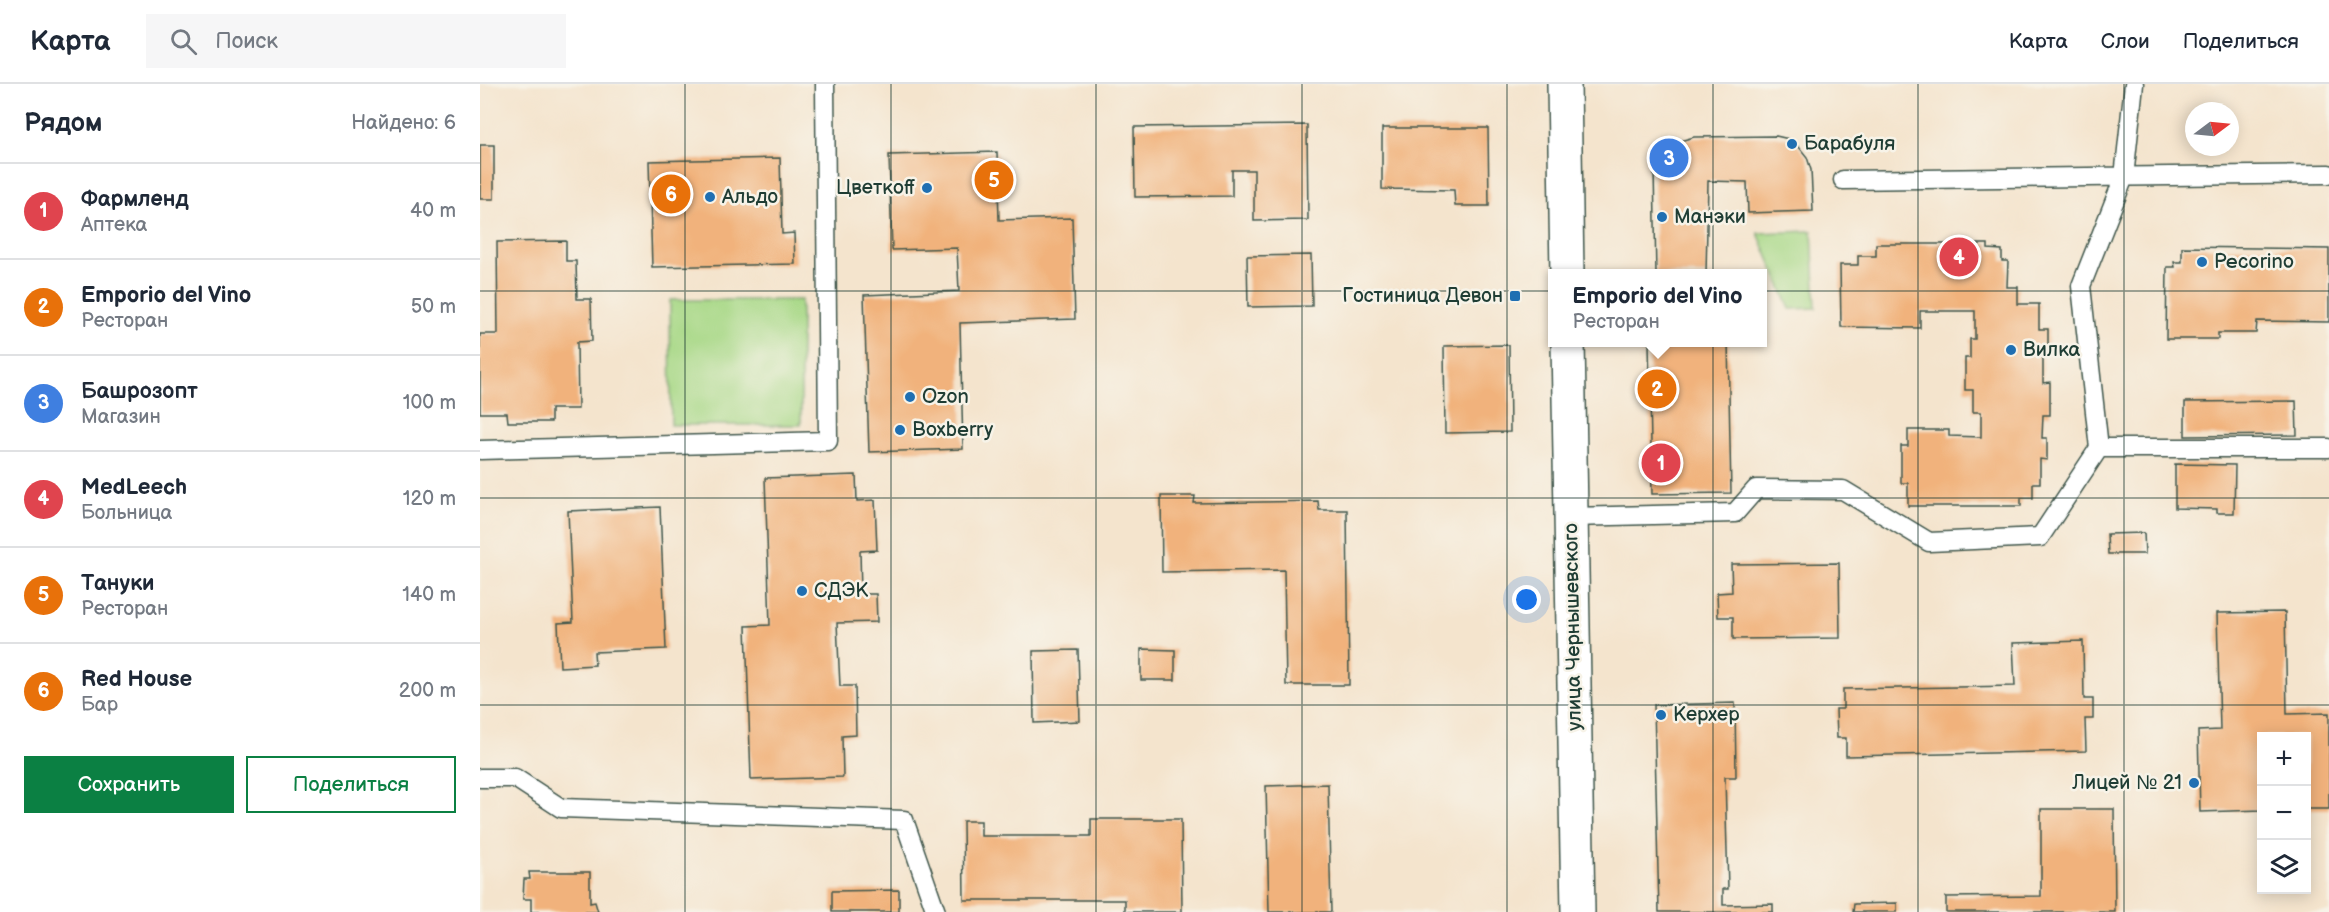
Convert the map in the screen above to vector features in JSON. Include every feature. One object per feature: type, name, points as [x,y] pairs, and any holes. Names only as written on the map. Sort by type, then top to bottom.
[{"type":"street","points":[[1564,84],[1567,269]]},
{"type":"street","name":"улица Чернышевского","points":[[1568,347],[1578,912]]},
{"type":"lane","points":[[480,450],[828,441],[825,84]]},
{"type":"lane","points":[[1571,517],[1735,513],[1755,489],[1843,490],[1929,542],[2040,537],[2099,448],[2081,286],[2124,177],[2134,84]]},
{"type":"lane","points":[[1843,180],[2329,174]]},
{"type":"lane","points":[[2099,448],[2329,448]]},
{"type":"lane","points":[[480,778],[515,777],[561,808],[904,820],[936,912]]},
{"type":"green space","points":[[1812,231],[1816,308],[1790,309],[1758,233]]},
{"type":"green space","points":[[670,300],[801,300],[801,425],[671,425]]},
{"type":"building","points":[[1307,125],[1308,220],[1254,221],[1254,170],[1232,170],[1232,196],[1135,197],[1134,127]]},
{"type":"building","points":[[1382,128],[1488,128],[1489,206],[1455,206],[1454,190],[1382,189]]},
{"type":"building","points":[[1776,136],[1789,139],[1807,157],[1811,170],[1813,211],[1748,213],[1747,182],[1708,181],[1706,269],[1656,269],[1654,169],[1664,151],[1680,141],[1694,137]]},
{"type":"building","points":[[480,145],[494,145],[494,199],[480,199]]},
{"type":"building","points":[[997,152],[999,220],[1072,218],[1075,319],[960,323],[963,449],[869,452],[864,295],[959,291],[957,248],[892,250],[889,155]]},
{"type":"building","points":[[780,158],[782,234],[794,233],[795,264],[652,267],[649,161]]},
{"type":"building","points":[[566,241],[566,261],[576,261],[577,299],[591,299],[592,341],[577,342],[578,409],[551,409],[551,422],[508,422],[507,413],[480,413],[480,334],[498,334],[497,242]]},
{"type":"building","points":[[1876,244],[1988,244],[1988,249],[2002,250],[2002,261],[2008,261],[2007,287],[2018,287],[2018,304],[2039,304],[2039,329],[2048,329],[2048,348],[2043,348],[2043,383],[2050,382],[2050,415],[2043,415],[2042,438],[2047,438],[2047,460],[2040,459],[2040,483],[2033,483],[2033,498],[2021,498],[2021,506],[1908,506],[1908,483],[1901,483],[1901,446],[1908,446],[1908,430],[1949,430],[1949,436],[1981,437],[1981,412],[1973,412],[1973,390],[1965,390],[1965,358],[1970,358],[1970,339],[1975,339],[1975,311],[1920,311],[1920,328],[1841,327],[1840,265],[1858,265],[1858,256],[1876,256]]},
{"type":"building","points":[[2182,247],[2329,249],[2329,322],[2257,321],[2256,333],[2218,333],[2218,339],[2166,339],[2167,267],[2175,267],[2174,262],[2182,262]]},
{"type":"building","points":[[1311,255],[1312,306],[1248,307],[1247,256]]},
{"type":"building","points":[[1509,345],[1510,432],[1445,433],[1444,346]]},
{"type":"building","points":[[1649,347],[1728,347],[1731,493],[1652,494]]},
{"type":"building","points":[[2296,401],[2297,435],[2185,436],[2185,402]]},
{"type":"building","points":[[2175,464],[2235,465],[2234,513],[2217,513],[2217,509],[2175,508]]},
{"type":"building","points":[[856,475],[857,501],[875,500],[877,550],[860,551],[861,594],[876,594],[877,622],[837,623],[840,686],[855,686],[856,735],[842,736],[843,777],[751,780],[746,626],[770,625],[765,478]]},
{"type":"building","points":[[1161,496],[1195,496],[1194,503],[1318,501],[1319,510],[1347,510],[1349,685],[1286,685],[1284,570],[1162,572]]},
{"type":"building","points":[[660,507],[666,649],[594,652],[595,665],[560,667],[558,623],[573,622],[568,511]]},
{"type":"building","points":[[2144,533],[2145,554],[2108,554],[2107,534]]},
{"type":"building","points":[[1839,563],[1840,638],[1733,639],[1733,617],[1718,617],[1717,593],[1732,592],[1731,564]]},
{"type":"building","points":[[2285,612],[2287,714],[2329,713],[2329,809],[2311,809],[2311,732],[2257,732],[2257,810],[2200,812],[2198,731],[2220,730],[2217,613]]},
{"type":"building","points":[[2083,641],[2084,699],[2093,699],[2093,719],[2085,719],[2086,751],[1846,756],[1846,738],[1837,738],[1836,709],[1843,709],[1843,689],[2015,686],[2013,643]]},
{"type":"building","points":[[1141,649],[1175,650],[1175,680],[1141,680]]},
{"type":"building","points":[[1078,650],[1080,721],[1034,723],[1033,651]]},
{"type":"building","points":[[1735,703],[1736,777],[1725,777],[1728,889],[1723,889],[1723,905],[1773,904],[1773,912],[1659,912],[1654,705]]},
{"type":"building","points":[[1328,784],[1331,912],[1269,912],[1266,786]]},
{"type":"building","points":[[2041,809],[2114,809],[2115,912],[1946,912],[1946,897],[2041,896]]},
{"type":"building","points":[[1091,819],[1181,819],[1182,912],[1125,912],[1125,900],[964,900],[963,821],[981,821],[981,836],[1091,836]]},
{"type":"building","points":[[529,872],[590,872],[590,903],[595,902],[598,912],[531,912],[531,899],[523,899],[524,879],[530,879]]},
{"type":"building","points":[[899,890],[899,912],[832,912],[832,891]]},
{"type":"building","points":[[1897,903],[1897,912],[1853,912],[1854,904]]},
{"type":"place","name":"Барабуля","points":[[1792,144]]},
{"type":"place","name":"Башрозопт","points":[[1669,158]]},
{"type":"place","name":"Тануки","points":[[994,180]]},
{"type":"place","name":"Цветкoff","points":[[927,188]]},
{"type":"place","name":"Red House","points":[[671,194]]},
{"type":"place","name":"Альдо","points":[[710,197]]},
{"type":"place","name":"Манэки","points":[[1662,217]]},
{"type":"place","name":"MedLeech","points":[[1959,257]]},
{"type":"place","name":"Pecorino","points":[[2202,262]]},
{"type":"place","name":"Гостиница Девон","points":[[1515,296]]},
{"type":"place","name":"Вилка","points":[[2011,350]]},
{"type":"place","name":"Emporio del Vino","points":[[1657,389]]},
{"type":"place","name":"Ozon","points":[[910,397]]},
{"type":"place","name":"Boxberry","points":[[900,430]]},
{"type":"place","name":"Фармленд","points":[[1661,463]]},
{"type":"place","name":"СДЭК","points":[[802,591]]},
{"type":"place","name":"Керхер","points":[[1661,715]]},
{"type":"place","name":"Лицей № 21","points":[[2194,783]]}]
